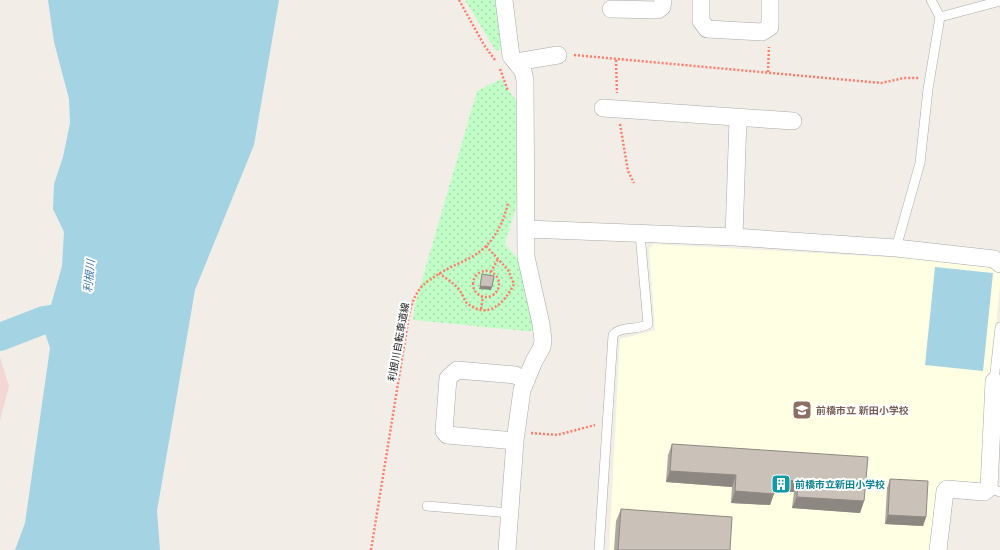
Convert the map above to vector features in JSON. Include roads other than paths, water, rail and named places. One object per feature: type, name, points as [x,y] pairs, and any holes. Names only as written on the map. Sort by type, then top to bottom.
[{"type":"street","points":[[504,0],[509,49],[511,56],[523,71],[525,80],[526,257],[543,333],[542,347],[534,361],[522,390],[516,437],[507,550]]},
{"type":"street","points":[[611,9],[658,10],[662,7],[663,0]]},
{"type":"street","points":[[701,0],[701,20],[707,29],[762,32],[770,27],[770,0]]},
{"type":"street","points":[[516,62],[558,54]]},
{"type":"street","points":[[610,108],[793,121]]},
{"type":"street","points":[[734,238],[738,118]]},
{"type":"street","points":[[526,229],[734,238],[896,248],[994,259],[1000,264]]},
{"type":"street","points":[[516,437],[447,436],[444,431],[448,378],[457,370],[516,375],[526,381]]},
{"type":"street","points":[[938,550],[945,491],[947,489],[984,492],[994,490],[994,381]]},
{"type":"lane","points":[[896,248],[920,163],[940,16],[931,0]]},
{"type":"lane","points":[[940,16],[1000,1]]},
{"type":"lane","points":[[599,550],[613,335],[618,330],[648,324],[640,234]]},
{"type":"lane","points":[[994,381],[1000,327]]},
{"type":"lane","points":[[427,506],[510,513]]},
{"type":"water","name":"利根川","points":[[48,0],[279,0],[254,145],[195,290],[157,511],[160,550],[15,550],[25,523],[50,348],[45,333],[44,320],[49,312],[62,266],[64,232],[53,209],[54,184],[63,157],[70,123],[69,99],[54,42]]},
{"type":"water","points":[[935,267],[993,273],[983,371],[925,365]]},
{"type":"waterway","points":[[0,337],[44,320],[69,316],[81,311]]},
{"type":"place","name":"前橋市立 新田小学校","points":[[802,410]]},
{"type":"place","name":"前橋市立新田小学校","points":[[781,484]]}]
